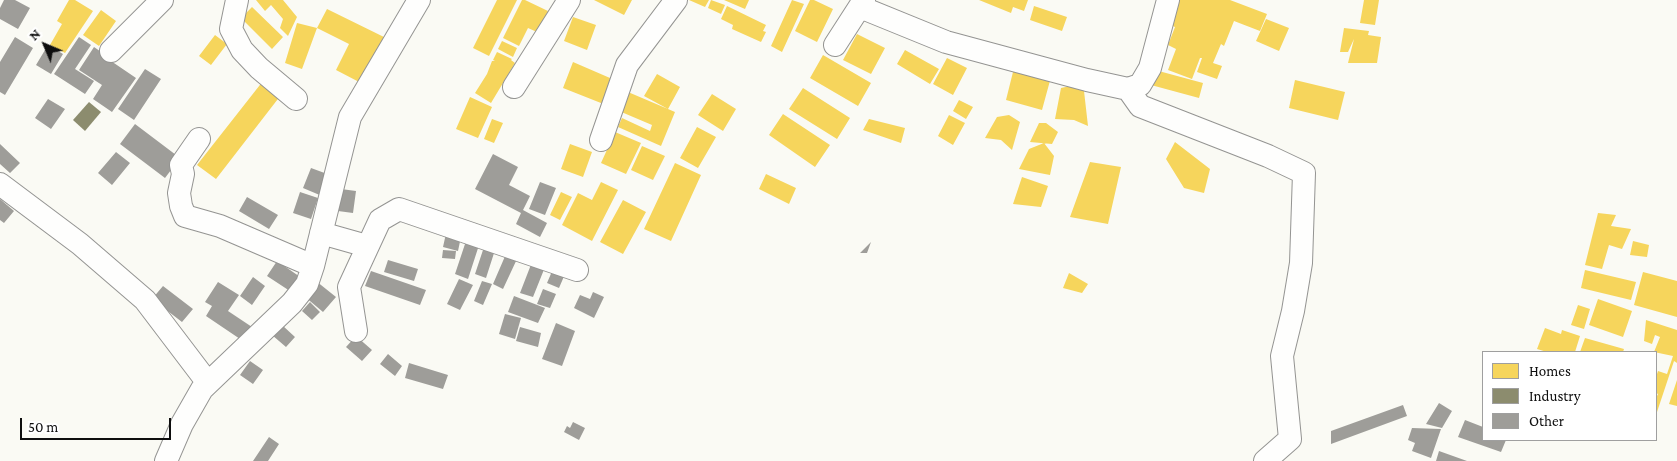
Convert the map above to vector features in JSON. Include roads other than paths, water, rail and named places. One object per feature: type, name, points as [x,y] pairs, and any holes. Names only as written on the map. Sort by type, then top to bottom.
[{"type":"street","points":[[111,51],[162,0]]},
{"type":"street","points":[[238,0],[231,29],[242,50],[259,68],[296,100]]},
{"type":"street","points":[[166,461],[182,424],[202,389],[292,303],[307,284],[322,232],[350,117],[419,0]]},
{"type":"street","points":[[514,87],[569,0]]},
{"type":"street","points":[[601,140],[627,65],[676,0]]},
{"type":"street","points":[[834,45],[862,4],[946,42],[1087,80],[1128,89],[1140,85],[1150,68],[1168,0]]},
{"type":"street","points":[[1128,89],[1140,106],[1268,156],[1304,173],[1301,262],[1293,310],[1282,356],[1290,439],[1265,461]]},
{"type":"street","points":[[199,139],[181,165],[180,206],[186,216],[220,226],[313,266]]},
{"type":"street","points":[[0,184],[80,244],[145,300],[208,383]]},
{"type":"street","points":[[356,331],[349,287],[380,220],[399,209],[577,270]]},
{"type":"street","points":[[322,232],[367,246]]}]
